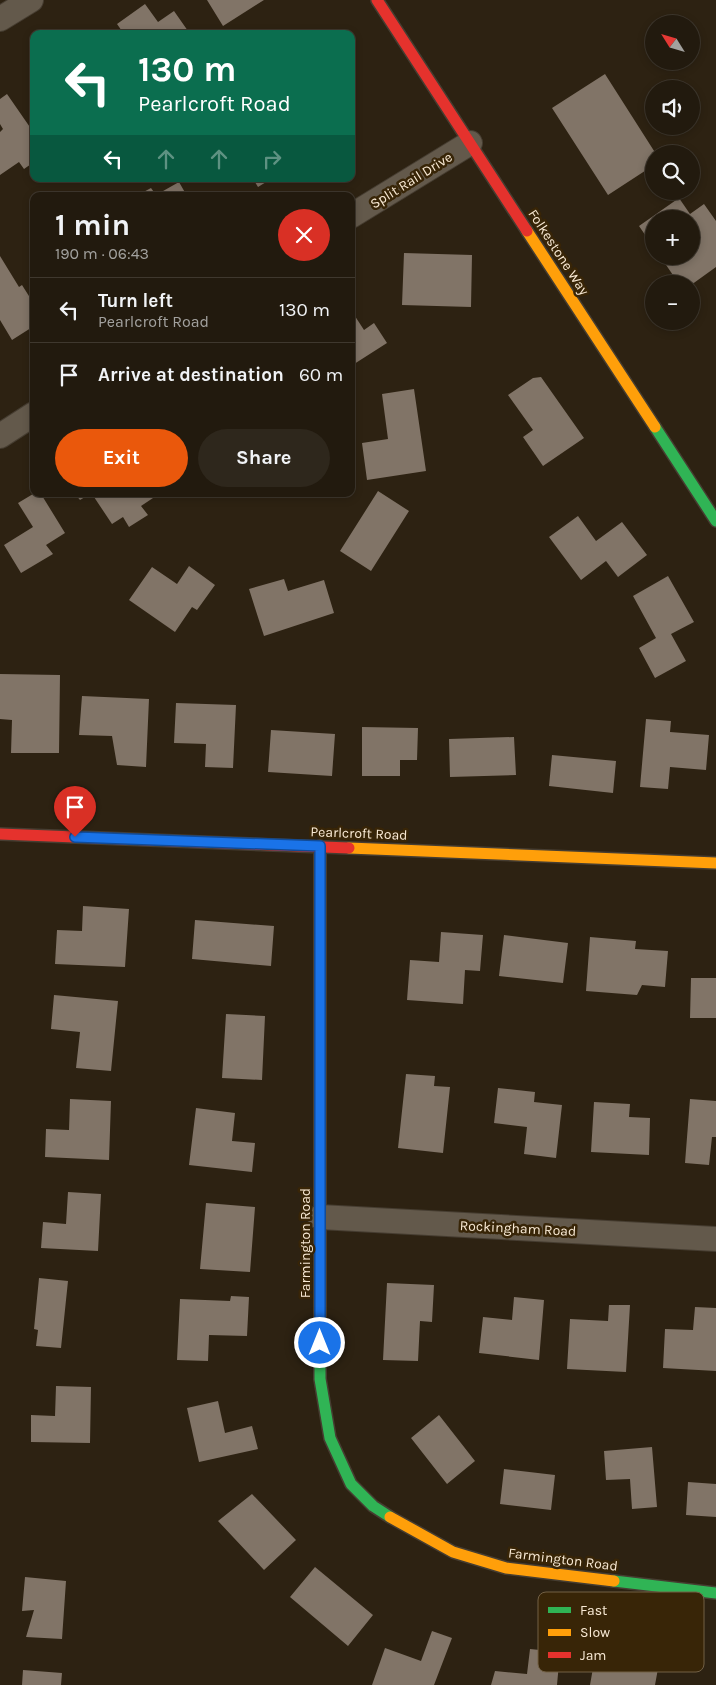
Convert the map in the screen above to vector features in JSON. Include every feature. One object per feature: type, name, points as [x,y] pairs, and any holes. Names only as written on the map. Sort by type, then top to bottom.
[{"type":"street","points":[[0,19],[31,0]]},
{"type":"street","name":"Folkestone Way","points":[[377,0],[716,520]]},
{"type":"street","name":"Split Rail Drive","points":[[355,214],[470,143]]},
{"type":"street","points":[[0,436],[30,417]]},
{"type":"street","name":"Pearlcroft Road","points":[[0,834],[716,863]]},
{"type":"street","name":"Farmington Road","points":[[320,846],[320,1379],[330,1438],[351,1484],[374,1506],[406,1527],[452,1552],[506,1568],[716,1593]]},
{"type":"street","name":"Rockingham Road","points":[[320,1217],[716,1239]]},
{"type":"building","points":[[207,0],[264,0],[223,26]]},
{"type":"building","points":[[145,4],[158,22],[174,11],[187,30],[121,30],[117,24]]},
{"type":"building","points":[[605,74],[650,145],[645,145],[645,171],[608,195],[552,108]]},
{"type":"building","points":[[7,94],[30,127],[30,165],[24,169],[19,162],[0,175],[0,132],[3,129],[0,124],[0,99]]},
{"type":"building","points":[[179,182],[185,192],[161,192]]},
{"type":"building","points":[[255,182],[266,182],[258,187]]},
{"type":"building","points":[[151,188],[154,192],[144,192]]},
{"type":"building","points":[[676,200],[680,200],[687,210],[662,210]]},
{"type":"building","points":[[704,204],[716,221],[716,267],[700,279],[700,275],[673,275],[666,265],[700,265],[700,210],[696,210]]},
{"type":"building","points":[[645,222],[645,235],[639,226]]},
{"type":"building","points":[[404,253],[472,255],[471,307],[402,305]]},
{"type":"building","points":[[0,256],[19,287],[22,285],[30,298],[30,329],[12,340],[0,320]]},
{"type":"building","points":[[355,316],[364,330],[374,323],[387,343],[355,363]]},
{"type":"building","points":[[541,377],[584,438],[543,466],[523,437],[533,430],[508,395],[533,378]]},
{"type":"building","points":[[414,389],[426,471],[367,480],[362,443],[388,439],[382,394]]},
{"type":"building","points":[[378,491],[409,511],[371,571],[340,551]]},
{"type":"building","points":[[30,496],[43,497],[65,533],[46,545],[53,554],[21,573],[4,545],[33,527],[18,503]]},
{"type":"building","points":[[94,497],[154,497],[141,506],[148,515],[129,527],[123,517],[112,524]]},
{"type":"building","points":[[578,516],[596,541],[622,522],[647,555],[618,577],[606,561],[581,580],[549,537]]},
{"type":"building","points":[[189,566],[215,585],[197,610],[192,607],[175,632],[129,600],[152,567],[177,584]]},
{"type":"building","points":[[668,576],[694,622],[671,634],[686,661],[655,678],[639,648],[656,638],[633,596]]},
{"type":"building","points":[[284,579],[288,591],[324,580],[334,613],[264,636],[249,589]]},
{"type":"building","points":[[0,674],[60,675],[59,753],[11,753],[12,720],[0,719]]},
{"type":"building","points":[[82,696],[149,699],[146,767],[117,765],[112,736],[79,735]]},
{"type":"building","points":[[176,703],[236,705],[233,768],[205,767],[206,744],[174,743]]},
{"type":"building","points":[[646,719],[671,721],[670,732],[709,735],[706,770],[670,767],[668,789],[640,787]]},
{"type":"building","points":[[362,727],[418,728],[417,760],[400,760],[400,776],[362,776]]},
{"type":"building","points":[[271,730],[335,734],[332,776],[268,772]]},
{"type":"building","points":[[514,737],[516,775],[450,777],[449,739]]},
{"type":"building","points":[[552,755],[616,761],[613,793],[549,786]]},
{"type":"building","points":[[83,906],[129,909],[125,967],[55,964],[57,930],[82,931]]},
{"type":"building","points":[[195,920],[274,926],[271,966],[192,959]]},
{"type":"building","points":[[441,932],[483,935],[480,971],[465,970],[463,1004],[407,1000],[410,960],[439,962]]},
{"type":"building","points":[[504,935],[568,943],[563,983],[499,976]]},
{"type":"building","points":[[590,937],[636,941],[635,949],[668,951],[665,987],[642,985],[637,995],[586,991]]},
{"type":"building","points":[[691,978],[716,978],[716,1018],[690,1018]]},
{"type":"building","points":[[54,995],[118,1001],[111,1071],[76,1068],[80,1032],[51,1029]]},
{"type":"building","points":[[226,1014],[265,1016],[262,1080],[222,1078]]},
{"type":"building","points":[[406,1074],[435,1076],[434,1086],[450,1087],[443,1153],[398,1148]]},
{"type":"building","points":[[498,1088],[535,1092],[534,1102],[562,1105],[556,1158],[524,1154],[527,1127],[494,1123]]},
{"type":"building","points":[[70,1099],[111,1101],[109,1160],[45,1157],[46,1129],[69,1130]]},
{"type":"building","points":[[690,1099],[716,1101],[716,1137],[712,1137],[709,1165],[685,1163]]},
{"type":"building","points":[[594,1102],[630,1104],[629,1117],[650,1118],[649,1155],[591,1152]]},
{"type":"building","points":[[196,1108],[235,1113],[232,1141],[255,1143],[252,1172],[189,1165]]},
{"type":"building","points":[[68,1192],[101,1194],[98,1251],[41,1248],[43,1222],[66,1224]]},
{"type":"building","points":[[206,1203],[255,1207],[250,1272],[200,1269]]},
{"type":"building","points":[[39,1278],[68,1281],[61,1348],[36,1346],[38,1330],[34,1329]]},
{"type":"building","points":[[387,1283],[434,1285],[432,1322],[420,1321],[418,1361],[383,1360]]},
{"type":"building","points":[[231,1296],[249,1297],[247,1336],[209,1335],[208,1361],[177,1360],[180,1299],[230,1301]]},
{"type":"building","points":[[514,1297],[544,1300],[539,1360],[479,1353],[483,1317],[512,1320]]},
{"type":"building","points":[[609,1305],[630,1305],[626,1372],[567,1369],[570,1319],[608,1321]]},
{"type":"building","points":[[695,1307],[716,1308],[716,1371],[663,1368],[665,1329],[693,1330]]},
{"type":"building","points":[[56,1386],[91,1387],[90,1443],[31,1442],[31,1415],[55,1416]]},
{"type":"building","points":[[218,1401],[225,1433],[252,1426],[258,1449],[199,1462],[187,1408]]},
{"type":"building","points":[[439,1415],[475,1461],[447,1484],[411,1438]]},
{"type":"building","points":[[652,1447],[657,1507],[632,1509],[630,1479],[606,1480],[604,1451]]},
{"type":"building","points":[[504,1469],[555,1475],[551,1510],[500,1504]]},
{"type":"building","points":[[688,1482],[716,1484],[716,1517],[686,1515]]},
{"type":"building","points":[[252,1494],[296,1540],[264,1570],[218,1521]]},
{"type":"building","points":[[315,1567],[373,1615],[348,1646],[290,1597]]},
{"type":"building","points":[[25,1577],[66,1581],[62,1639],[26,1637],[34,1610],[22,1611]]},
{"type":"building","points":[[432,1631],[452,1638],[434,1685],[372,1685],[385,1648],[421,1661]]},
{"type":"building","points":[[530,1649],[538,1650],[538,1672],[558,1672],[557,1685],[491,1685],[495,1671],[527,1674]]},
{"type":"building","points":[[23,1670],[62,1673],[61,1685],[22,1685]]},
{"type":"building","points":[[592,1672],[657,1672],[655,1685],[590,1685]]},
{"type":"traffic: fast","points":[[655,427],[716,521]]},
{"type":"traffic: fast","points":[[320,1149],[320,1379],[330,1438],[351,1484],[373,1506],[390,1517]]},
{"type":"traffic: fast","points":[[614,1581],[716,1593]]},
{"type":"traffic: slow","points":[[527,231],[655,427]]},
{"type":"traffic: slow","points":[[320,846],[320,1149]]},
{"type":"traffic: slow","points":[[349,848],[716,863]]},
{"type":"traffic: slow","points":[[390,1517],[453,1552],[506,1568],[614,1581]]},
{"type":"traffic: jam","points":[[377,0],[527,231]]},
{"type":"traffic: jam","points":[[0,834],[349,848]]},
{"type":"route","points":[[75,837],[320,846],[320,1343]]}]
